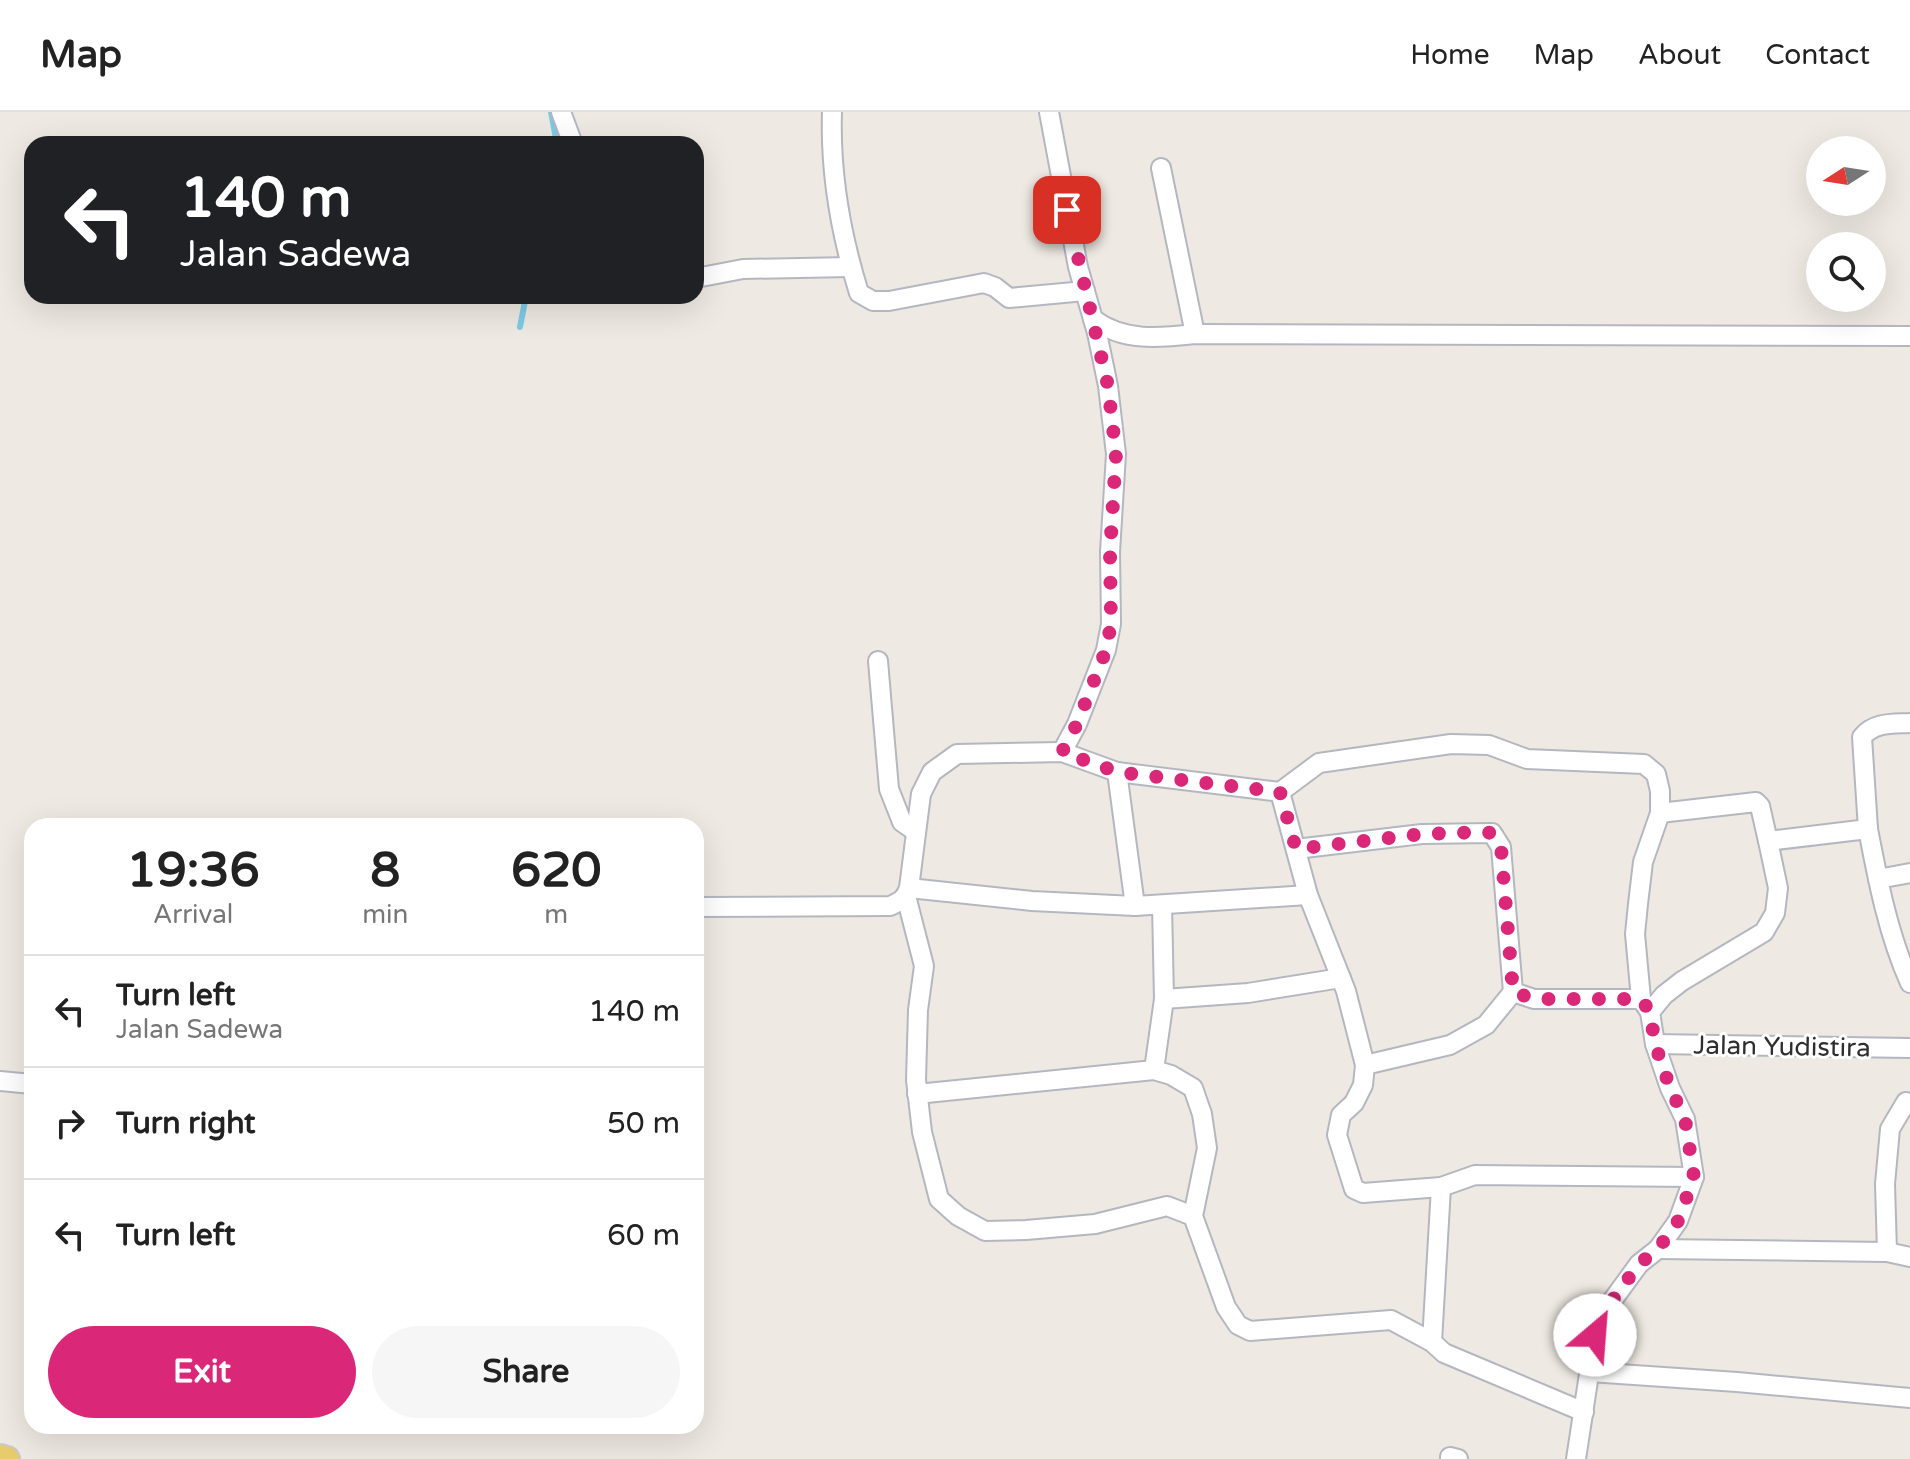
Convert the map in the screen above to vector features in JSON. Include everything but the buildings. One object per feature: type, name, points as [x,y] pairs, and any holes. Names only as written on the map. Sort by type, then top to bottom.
[{"type":"main road","points":[[0,1457],[7,1459]]},
{"type":"street","points":[[561,112],[570,136]]},
{"type":"street","points":[[832,112],[831,145],[851,267],[859,293],[873,301],[889,301],[984,283],[1009,298],[1085,291]]},
{"type":"street","points":[[1049,112],[1085,291],[1108,386],[1116,454],[1110,552],[1111,624],[1106,650],[1077,724],[1062,752]]},
{"type":"street","points":[[1161,168],[1195,334]]},
{"type":"street","points":[[704,276],[743,269],[851,267]]},
{"type":"street","points":[[1093,319],[1105,329],[1119,334],[1158,338],[1195,334],[1910,336]]},
{"type":"street","points":[[878,661],[889,789],[902,822],[915,831]]},
{"type":"street","points":[[1910,723],[1877,726],[1868,729],[1862,737],[1868,829],[1899,959],[1910,983]]},
{"type":"street","points":[[1193,1216],[1167,1206],[1095,1224],[985,1231],[958,1216],[939,1199],[922,1132],[917,1094],[918,1010],[924,966],[908,892],[921,794],[932,772],[957,754],[1062,752],[1117,772],[1280,792],[1319,763],[1451,744],[1489,745],[1527,759],[1644,764],[1656,774],[1660,813],[1643,862],[1635,934],[1655,1044],[1670,1088],[1685,1119],[1694,1177],[1678,1221],[1658,1249],[1639,1264],[1612,1301],[1595,1335],[1576,1459]]},
{"type":"street","points":[[1117,772],[1135,906]]},
{"type":"street","points":[[1280,792],[1308,895],[1341,978],[1365,1065],[1363,1085],[1354,1103],[1341,1115],[1337,1135],[1354,1189],[1363,1193],[1441,1187],[1475,1175],[1694,1177]]},
{"type":"street","points":[[1513,992],[1534,999],[1646,1006],[1764,932],[1775,913],[1778,888],[1760,806],[1756,802],[1660,813]]},
{"type":"street","points":[[1768,841],[1868,829]]},
{"type":"street","points":[[1296,849],[1422,834],[1492,833],[1501,847],[1513,992],[1486,1025],[1450,1045],[1365,1065]]},
{"type":"street","points":[[1878,879],[1910,873]]},
{"type":"street","points":[[704,907],[890,906],[908,892],[1135,906],[1308,895]]},
{"type":"street","points":[[1154,1070],[1164,999],[1162,905]]},
{"type":"street","points":[[1164,999],[1248,993],[1341,978]]},
{"type":"street","name":"Jalan Yudistira","points":[[1655,1044],[1910,1048]]},
{"type":"street","points":[[917,1094],[1154,1070],[1171,1075],[1193,1088],[1202,1114],[1207,1148],[1193,1216],[1226,1307],[1238,1325],[1250,1331],[1391,1320],[1432,1342],[1444,1353],[1584,1412]]},
{"type":"street","points":[[0,1081],[24,1083]]},
{"type":"street","points":[[1887,1252],[1885,1184],[1890,1129],[1909,1100]]},
{"type":"street","points":[[1432,1342],[1441,1187]]},
{"type":"street","points":[[1658,1249],[1887,1252],[1910,1257]]},
{"type":"street","points":[[1590,1372],[1910,1398]]},
{"type":"waterway","points":[[551,112],[556,136]]},
{"type":"waterway","points":[[520,327],[524,304]]},
{"type":"route","points":[[1067,210],[1108,386],[1116,454],[1110,552],[1111,624],[1106,650],[1077,724],[1062,752],[1117,772],[1280,792],[1296,849],[1422,834],[1484,832],[1492,833],[1497,838],[1504,872],[1513,992],[1534,999],[1641,999],[1650,1012],[1655,1044],[1670,1088],[1685,1119],[1694,1177],[1678,1221],[1658,1249],[1639,1264],[1612,1301],[1595,1335]]}]
